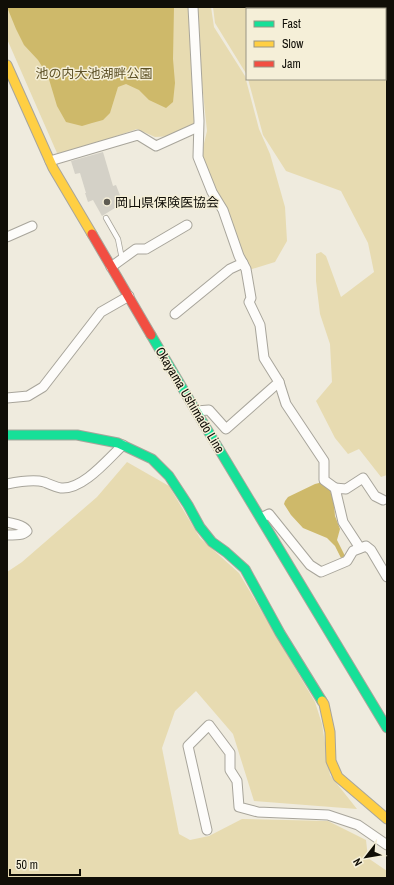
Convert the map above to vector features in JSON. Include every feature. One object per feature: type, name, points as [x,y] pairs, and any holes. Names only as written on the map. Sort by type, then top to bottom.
[{"type":"main road","name":"Okayama Ushimado Line","points":[[7,65],[50,161],[196,411],[387,728]]},
{"type":"main road","points":[[7,435],[77,435],[112,442],[152,459],[169,476],[200,527],[212,542],[245,569],[280,633],[324,704],[330,732],[331,761],[338,777],[387,819]]},
{"type":"street","points":[[193,7],[199,121],[198,157],[212,192],[223,210],[239,256],[246,269],[251,298],[249,302],[260,325],[264,358],[279,382],[286,404],[324,461],[324,480],[335,488],[346,489],[363,478],[375,496],[383,500]]},
{"type":"street","points":[[50,161],[138,135],[156,146],[198,127]]},
{"type":"street","points":[[111,267],[136,249],[146,249],[187,225]]},
{"type":"street","points":[[7,237],[32,226]]},
{"type":"street","points":[[175,314],[230,269],[243,263]]},
{"type":"street","points":[[7,398],[28,396],[43,387],[101,312],[129,296]]},
{"type":"street","points":[[196,411],[209,410],[226,429],[279,382]]},
{"type":"street","points":[[7,484],[18,482],[42,482],[61,488],[75,486],[90,476],[122,445]]},
{"type":"street","points":[[335,488],[343,522],[360,548]]},
{"type":"street","points":[[261,518],[268,514],[310,565],[321,572],[347,561],[353,551],[366,546],[384,566],[387,577]]},
{"type":"street","points":[[7,522],[23,526],[27,531],[22,535],[7,535]]},
{"type":"street","points":[[207,830],[188,746],[209,725],[230,753],[230,770],[237,781],[239,807],[258,812],[328,815],[358,825],[387,845]]},
{"type":"lane","points":[[106,218],[118,239],[122,259]]},
{"type":"green space","name":"池の内大池湖畔公園","points":[[7,7],[191,7],[195,123],[189,130],[172,136],[155,137],[137,129],[69,152],[57,153],[7,39]]},
{"type":"green space","points":[[197,7],[211,7],[214,27],[245,76],[259,129],[270,154],[285,207],[287,241],[275,262],[249,270],[227,212],[201,156],[207,131],[198,45]]},
{"type":"green space","points":[[213,7],[361,8],[246,8],[246,73],[215,23]]},
{"type":"green space","points":[[386,78],[387,80],[387,475],[381,477],[359,449],[348,454],[335,438],[316,401],[332,382],[330,344],[320,314],[316,281],[316,254],[321,252],[326,256],[341,297],[374,272],[368,243],[341,191],[286,171],[263,135],[248,80],[386,80]]},
{"type":"green space","points":[[127,462],[169,486],[200,538],[239,573],[315,702],[322,724],[330,775],[357,809],[254,801],[233,734],[196,691],[175,711],[162,748],[179,834],[190,840],[209,836],[242,819],[328,821],[366,840],[368,858],[387,871],[387,878],[7,878],[7,572],[22,562],[97,497]]},
{"type":"shaded area","name":"池の内大池湖畔公園","points":[[7,7],[174,7],[173,59],[175,83],[173,102],[166,108],[149,100],[139,90],[126,84],[118,87],[110,113],[103,120],[82,126],[66,122],[57,106],[48,76],[38,60],[24,45]]},
{"type":"shaded area","points":[[323,482],[329,486],[334,504],[335,516],[340,529],[337,540],[345,556],[341,558],[335,546],[327,538],[303,528],[291,515],[284,504],[288,497],[315,484]]},
{"type":"building","points":[[103,152],[113,186],[116,185],[123,203],[102,216],[93,200],[88,202],[80,173],[75,174],[71,161]]},
{"type":"traffic: fast","points":[[151,335],[387,728]]},
{"type":"traffic: fast","points":[[7,435],[77,435],[118,443],[152,459],[169,476],[200,527],[212,542],[245,569],[280,633],[322,701]]},
{"type":"traffic: slow","points":[[7,65],[53,168],[92,234]]},
{"type":"traffic: slow","points":[[322,701],[330,732],[331,761],[338,777],[387,819]]},
{"type":"traffic: jam","points":[[92,234],[151,335]]},
{"type":"place","name":"岡山県保険医協会","points":[[107,202]]}]
